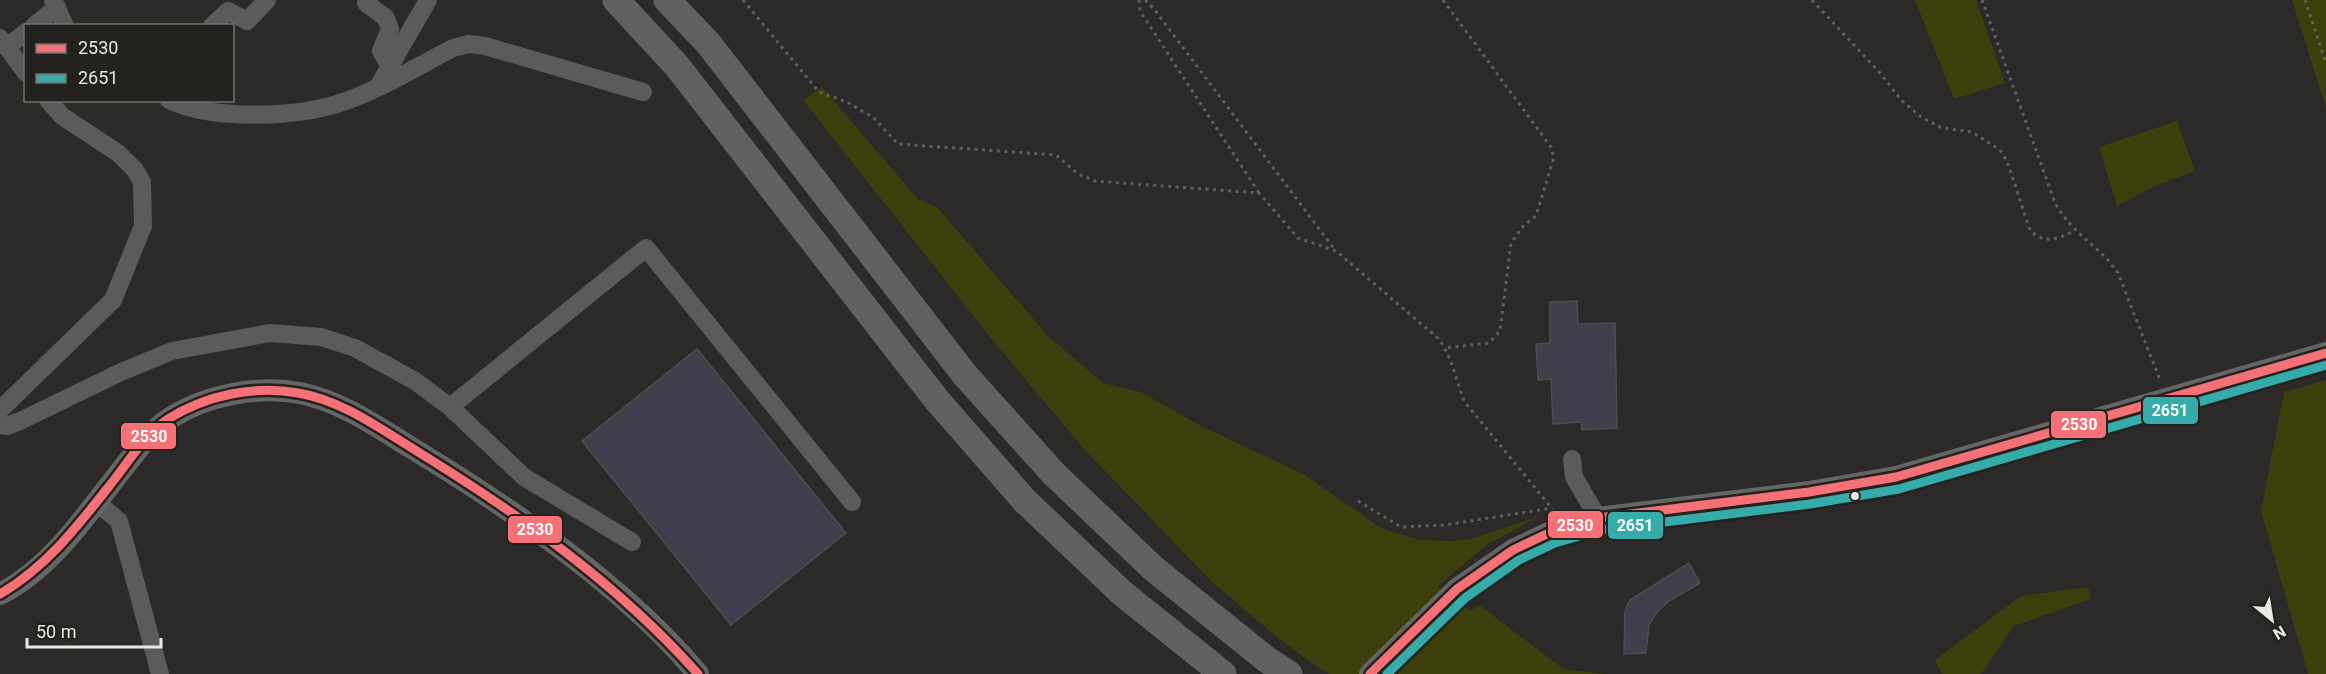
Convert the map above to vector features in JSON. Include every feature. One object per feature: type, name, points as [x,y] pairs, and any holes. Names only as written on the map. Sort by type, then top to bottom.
[{"type":"highway","points":[[616,0],[677,66],[936,399],[1024,500],[1122,593],[1223,674]]},
{"type":"highway","points":[[667,0],[708,43],[965,375],[1054,474],[1154,569],[1266,659],[1289,674]]},
{"type":"main road","points":[[1370,674],[1457,589],[1513,550],[1565,528],[1598,519],[1820,491],[1896,477],[2326,353]]},
{"type":"main road","points":[[0,594],[36,569],[96,502],[153,432],[183,410],[239,394],[278,391],[310,395],[382,429],[513,516],[654,626],[698,674]]},
{"type":"street","points":[[213,24],[222,5],[247,21],[267,0]]},
{"type":"street","points":[[378,87],[428,0]]},
{"type":"street","points":[[36,24],[55,3],[64,24]]},
{"type":"street","points":[[366,3],[386,18],[390,29],[381,51],[389,65]]},
{"type":"street","points":[[24,33],[4,43],[24,70]]},
{"type":"street","points":[[174,102],[190,108],[245,114],[322,108],[378,87],[453,48],[469,44],[486,46],[643,92]]},
{"type":"street","points":[[0,410],[113,300],[143,226],[142,182],[135,170],[118,153],[62,116],[50,102]]},
{"type":"street","points":[[450,407],[646,248],[852,502]]},
{"type":"street","points":[[0,425],[20,421],[121,372],[172,351],[270,333],[321,337],[355,348],[415,381],[450,407],[524,477],[632,542]]},
{"type":"street","points":[[1572,459],[1574,477],[1598,519]]},
{"type":"street","points":[[96,502],[119,522],[160,674]]},
{"type":"path","points":[[743,0],[819,92],[848,102],[874,118],[898,144],[1056,155],[1078,174],[1095,181],[1259,193]]},
{"type":"path","points":[[1139,0],[1140,11],[1259,193],[1298,238],[1336,251]]},
{"type":"path","points":[[1144,0],[1154,9],[1336,251],[1440,340],[1464,402],[1552,508],[1565,528]]},
{"type":"path","points":[[1443,0],[1551,147],[1554,157],[1536,216],[1524,225],[1511,243],[1500,331],[1489,343],[1444,348]]},
{"type":"path","points":[[1812,0],[1881,74],[1900,99],[1921,117],[1942,128],[1972,132],[2000,150],[2007,161],[2030,230],[2038,239],[2053,240],[2074,231]]},
{"type":"path","points":[[1982,0],[2055,203],[2074,231],[2108,259],[2118,273],[2166,399]]},
{"type":"path","points":[[2305,0],[2326,63]]},
{"type":"path","points":[[1358,501],[1401,527],[1445,525],[1552,508]]},
{"type":"shaded area","points":[[1915,0],[1976,0],[2005,83],[1954,99]]},
{"type":"shaded area","points":[[2292,0],[2326,0],[2326,108]]},
{"type":"shaded area","points":[[822,87],[918,199],[937,207],[1048,336],[1103,383],[1141,392],[1201,426],[1305,475],[1381,528],[1419,540],[1471,539],[1540,516],[1488,544],[1438,586],[1471,611],[1479,605],[1564,669],[1604,674],[1329,674],[1278,638],[1211,581],[1084,449],[994,342],[803,100]]},
{"type":"shaded area","points":[[2177,121],[2195,171],[2157,185],[2117,206],[2099,147]]},
{"type":"shaded area","points":[[2326,380],[2326,674],[2308,674],[2261,511],[2284,392]]},
{"type":"shaded area","points":[[2088,587],[2091,599],[2014,626],[1981,674],[1942,674],[1935,660],[2021,596]]},
{"type":"building","points":[[1577,301],[1578,324],[1615,323],[1617,428],[1582,430],[1581,422],[1553,424],[1551,379],[1538,380],[1536,344],[1550,343],[1550,302]]},
{"type":"building","points":[[697,349],[846,533],[731,625],[582,441]]},
{"type":"building","points":[[1689,563],[1700,583],[1669,601],[1657,612],[1649,625],[1646,653],[1624,654],[1625,611],[1630,600]]},
{"type":"transit line","name":"2530","points":[[1370,674],[1457,589],[1513,550],[1551,532],[1598,518],[1809,492],[1896,477],[2326,353]]},
{"type":"transit line","name":"2651","points":[[1387,674],[1465,598],[1519,560],[1555,543],[1600,530],[1810,504],[1899,489],[2326,365]]},
{"type":"transit line","name":"2530","points":[[0,594],[33,570],[62,543],[145,439],[168,419],[214,398],[248,391],[282,391],[314,397],[344,408],[492,499],[600,580],[667,641],[698,674]]}]
